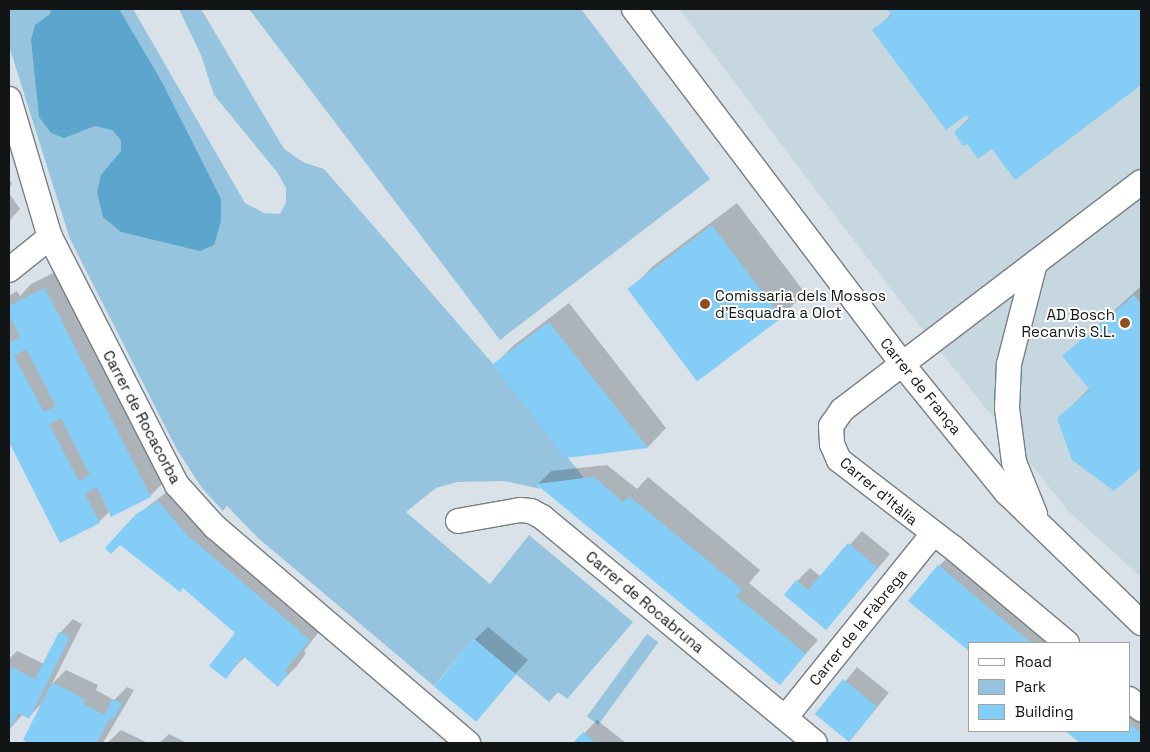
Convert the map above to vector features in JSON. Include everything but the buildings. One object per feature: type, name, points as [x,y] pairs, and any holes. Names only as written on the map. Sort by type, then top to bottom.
[{"type":"street","name":"Carrer de França","points":[[634,9],[902,364],[1007,493],[1141,623]]},
{"type":"street","name":"Carrer de Rocacorba","points":[[9,99],[50,237],[170,475],[185,497],[215,527],[468,743]]},
{"type":"street","name":"Carrer d'Itàlia","points":[[1066,642],[952,547],[932,535],[839,460],[832,444],[832,426],[842,410],[1141,182]]},
{"type":"street","points":[[9,270],[50,237]]},
{"type":"street","points":[[1035,263],[1009,364],[1007,408],[1014,462],[1024,492],[1043,530]]},
{"type":"street","name":"Carrer de Rocabruna","points":[[458,521],[520,510],[531,511],[542,517],[815,743]]},
{"type":"street","name":"Carrer de la Fàbrega","points":[[785,718],[932,535]]},
{"type":"street","points":[[1130,700],[1141,709]]},
{"type":"shaded area","points":[[51,9],[119,9],[162,82],[221,199],[221,221],[214,245],[200,251],[121,232],[103,217],[97,192],[101,175],[121,151],[121,140],[112,130],[95,126],[64,138],[51,133],[39,117],[31,40],[35,25],[50,14]]},
{"type":"shaded area","points":[[679,9],[1141,9],[1141,577],[1070,513],[900,301]]},
{"type":"green space","points":[[9,9],[133,9],[245,203],[264,213],[280,214],[286,202],[286,188],[277,172],[214,95],[201,55],[179,9],[201,9],[284,149],[303,162],[324,169],[493,364],[584,478],[537,485],[541,489],[504,481],[457,482],[436,488],[406,512],[490,584],[529,535],[633,622],[567,699],[558,692],[549,702],[474,639],[434,686],[258,538],[227,506],[223,511],[202,488],[176,448],[70,239],[9,46]]},
{"type":"green space","points":[[249,9],[581,9],[710,179],[500,340]]},
{"type":"green space","points":[[647,634],[658,642],[598,725],[587,717]]},
{"type":"place","name":"Comissaria dels Mossos d'Esquadra a Olot","points":[[705,304]]},
{"type":"place","name":"AD Bosch Recanvis S.L.","points":[[1125,323]]}]
